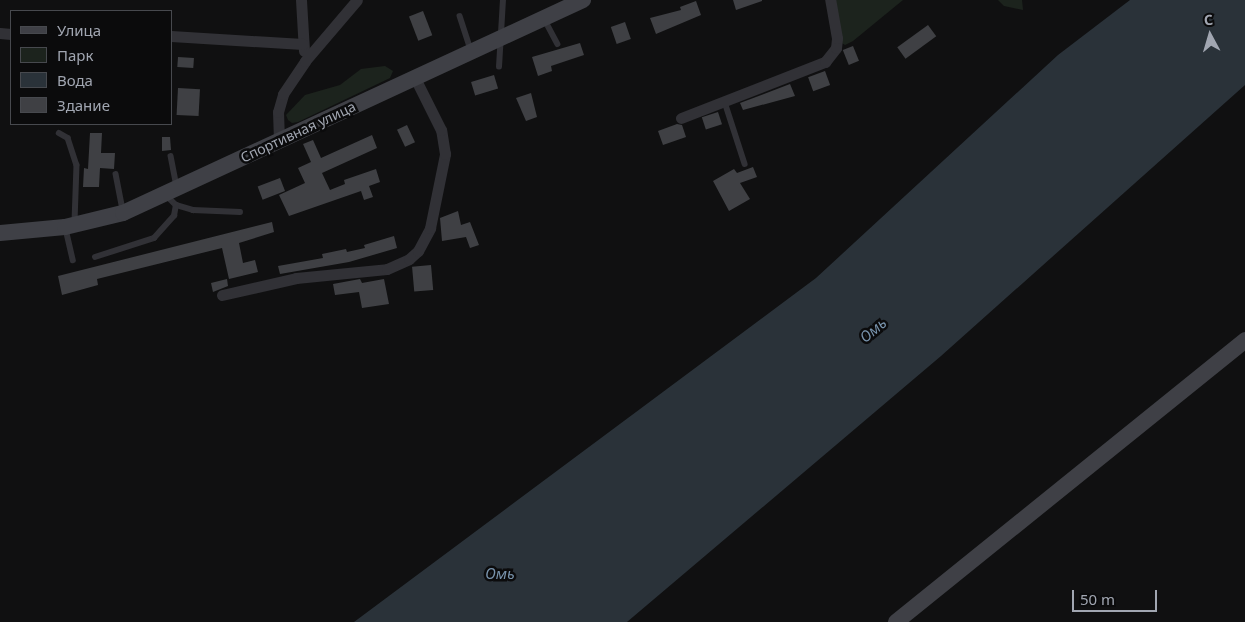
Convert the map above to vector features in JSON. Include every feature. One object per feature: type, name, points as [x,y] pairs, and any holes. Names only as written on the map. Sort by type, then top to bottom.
[{"type":"street","points":[[301,0],[305,61]]},
{"type":"street","points":[[279,140],[278,112],[284,94],[305,61],[357,0]]},
{"type":"street","name":"Спортивная улица","points":[[2,233],[70,226],[123,213],[173,196],[279,140],[583,0]]},
{"type":"street","points":[[681,118],[808,70],[831,56],[837,38],[830,0]]},
{"type":"street","points":[[172,36],[303,44]]},
{"type":"street","points":[[222,295],[296,278],[387,269],[404,262],[418,251],[430,228],[445,154],[441,130],[415,78]]},
{"type":"street","points":[[896,622],[1245,340]]},
{"type":"lane","points":[[499,67],[503,0]]},
{"type":"lane","points":[[460,16],[471,52]]},
{"type":"lane","points":[[544,18],[558,44]]},
{"type":"lane","points":[[725,102],[745,164]]},
{"type":"lane","points":[[58,133],[68,138],[77,165],[70,226],[73,260]]},
{"type":"lane","points":[[95,257],[154,238],[174,216],[171,156]]},
{"type":"lane","points":[[116,174],[123,213]]},
{"type":"lane","points":[[173,196],[193,210],[240,212]]},
{"type":"green space","points":[[834,0],[903,0],[853,41],[845,45],[840,42]]},
{"type":"green space","points":[[998,0],[1022,0],[1023,10],[1004,6]]},
{"type":"green space","points":[[385,66],[393,71],[390,78],[298,122],[292,123],[288,120],[286,115],[305,95],[340,85],[361,69]]},
{"type":"water","name":"Омь","points":[[1130,0],[1245,0],[1245,85],[941,356],[627,622],[354,622],[816,278],[1058,55]]},
{"type":"building","points":[[733,0],[762,0],[762,1],[736,10]]},
{"type":"building","points":[[696,1],[701,15],[656,34],[650,18],[681,10],[680,7]]},
{"type":"building","points":[[423,11],[432,35],[418,41],[409,16]]},
{"type":"building","points":[[625,22],[631,39],[617,44],[611,27]]},
{"type":"building","points":[[928,25],[936,36],[905,59],[897,47]]},
{"type":"building","points":[[580,43],[584,55],[551,66],[552,71],[538,76],[532,57]]},
{"type":"building","points":[[853,46],[859,61],[849,65],[843,50]]},
{"type":"building","points":[[178,57],[194,58],[193,68],[177,67]]},
{"type":"building","points":[[825,71],[830,85],[813,91],[808,77]]},
{"type":"building","points":[[494,75],[498,88],[475,95],[471,82]]},
{"type":"building","points":[[790,84],[795,96],[743,110],[740,103]]},
{"type":"building","points":[[178,88],[200,89],[199,116],[177,115]]},
{"type":"building","points":[[531,93],[537,117],[526,121],[516,98]]},
{"type":"building","points":[[718,112],[722,124],[706,130],[702,117]]},
{"type":"building","points":[[677,124],[682,125],[686,137],[663,145],[658,131]]},
{"type":"building","points":[[407,125],[415,142],[405,147],[397,130]]},
{"type":"building","points":[[90,133],[102,133],[101,153],[115,153],[114,169],[100,168],[99,187],[83,187],[84,168],[88,169]]},
{"type":"building","points":[[372,135],[377,148],[322,173],[330,190],[345,184],[344,180],[376,169],[380,182],[369,186],[373,197],[364,200],[361,191],[289,216],[279,195],[305,183],[298,168],[311,162],[303,144],[313,140],[321,158]]},
{"type":"building","points":[[162,137],[170,137],[171,150],[162,151]]},
{"type":"building","points":[[753,167],[757,177],[740,183],[750,199],[729,211],[713,181],[734,169],[737,173]]},
{"type":"building","points":[[280,178],[285,191],[263,200],[258,187]]},
{"type":"building","points":[[458,211],[461,225],[470,222],[479,245],[470,248],[466,237],[442,241],[440,218]]},
{"type":"building","points":[[272,222],[274,232],[239,243],[243,263],[255,260],[258,272],[229,279],[222,248],[97,279],[98,285],[62,295],[58,276]]},
{"type":"building","points":[[394,236],[397,248],[349,262],[280,274],[278,266],[323,258],[322,254],[346,249],[347,252],[365,248],[364,245]]},
{"type":"building","points":[[431,265],[433,290],[414,292],[412,267]]},
{"type":"building","points":[[227,279],[228,286],[213,292],[211,283]]},
{"type":"building","points":[[360,279],[362,283],[384,279],[389,304],[362,308],[359,292],[335,295],[333,284]]}]
